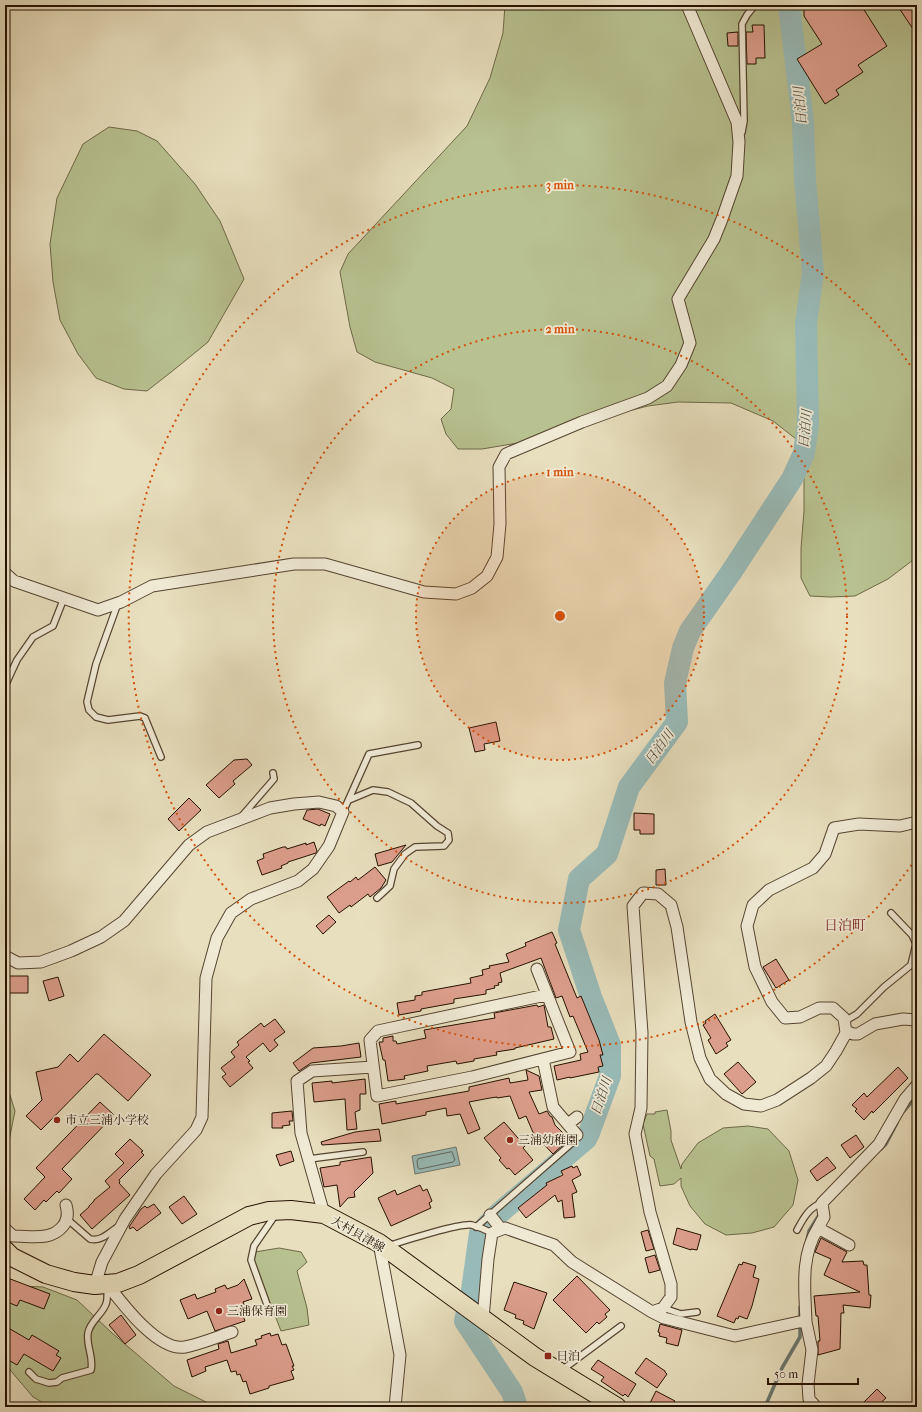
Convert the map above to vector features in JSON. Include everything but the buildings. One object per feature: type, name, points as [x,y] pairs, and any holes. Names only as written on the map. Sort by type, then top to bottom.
[{"type":"main road","name":"大村貝津線","points":[[5,1250],[12,1257],[46,1274],[74,1282],[101,1284],[118,1283],[139,1275],[249,1216],[279,1210],[324,1214],[382,1245],[535,1357],[617,1407]]},
{"type":"street","points":[[5,574],[14,581],[98,610],[118,603],[152,586],[294,564],[325,564],[424,592],[456,594],[472,588],[487,576],[497,557],[500,524],[499,467],[506,454],[582,422],[648,398],[667,386],[681,365],[690,343],[678,300],[714,239],[722,220],[737,176],[739,142],[736,122],[687,5]]},
{"type":"street","points":[[5,956],[18,963],[41,962],[71,951],[101,937],[124,922],[189,845],[207,832],[270,808],[294,804],[319,802],[336,806],[343,812],[329,846],[313,869],[298,881],[251,899],[231,913],[217,938],[206,978],[202,1117],[196,1130],[156,1174],[122,1225],[102,1262],[101,1284],[152,1333],[166,1344],[174,1347],[185,1347],[232,1332]]},
{"type":"street","points":[[658,1310],[671,1297],[671,1284],[650,1212],[635,1134],[641,1108],[642,1033],[633,906],[643,893],[658,894],[671,905],[677,927],[691,1022],[700,1058],[710,1079],[726,1094],[744,1104],[761,1106],[777,1100],[811,1078],[826,1066],[836,1051],[845,1026],[844,1018],[833,1008],[819,1008],[800,1017],[785,1018],[772,1002],[755,967],[747,926],[753,905],[769,890],[813,868],[825,854],[834,828],[859,824],[900,826],[917,822]]},
{"type":"street","points":[[537,969],[546,995],[570,1052],[472,1077],[377,1096],[370,1040],[378,1031],[546,995]]},
{"type":"street","points":[[845,1026],[853,1034],[858,1034],[875,1024],[903,1019],[917,1020]]},
{"type":"street","points":[[543,1059],[553,1107],[577,1135]]},
{"type":"street","points":[[324,1214],[301,1133],[297,1081],[312,1072],[373,1067]]},
{"type":"street","points":[[816,1407],[809,1399],[808,1384],[812,1350],[803,1322],[804,1270],[812,1237],[824,1217],[822,1204],[878,1144],[905,1099],[917,1085]]},
{"type":"street","points":[[568,1124],[577,1117]]},
{"type":"street","points":[[5,1229],[13,1236],[49,1236],[59,1231],[66,1222],[66,1205]]},
{"type":"street","points":[[482,1319],[488,1259],[497,1231],[490,1215]]},
{"type":"street","points":[[497,1231],[504,1228],[554,1245],[572,1262],[658,1310],[664,1318],[735,1336],[803,1322]]},
{"type":"street","points":[[818,1228],[849,1245]]},
{"type":"street","points":[[382,1245],[400,1355],[395,1407]]},
{"type":"lane","points":[[739,142],[744,121],[742,24],[755,5]]},
{"type":"lane","points":[[5,686],[17,660],[33,637],[53,626],[64,598]]},
{"type":"lane","points":[[118,603],[96,664],[87,702],[89,710],[96,717],[108,720],[140,716],[145,718],[162,757]]},
{"type":"lane","points":[[343,812],[369,754],[418,745]]},
{"type":"lane","points":[[238,820],[274,779],[273,773]]},
{"type":"lane","points":[[349,800],[372,790],[388,792],[411,803],[437,826],[448,833],[449,840],[444,846],[415,847],[405,854],[394,869],[390,886],[377,898]]},
{"type":"lane","points":[[845,1026],[884,987],[911,965],[916,944],[912,935],[891,913]]},
{"type":"lane","points":[[474,1226],[490,1215],[572,1143],[577,1135]]},
{"type":"lane","points":[[309,1160],[363,1152]]},
{"type":"lane","points":[[797,1230],[805,1216],[816,1205],[822,1204]]},
{"type":"lane","points":[[270,1313],[251,1260],[254,1246],[279,1210]]},
{"type":"lane","points":[[67,1219],[93,1240],[99,1239],[122,1225]]},
{"type":"lane","points":[[382,1245],[460,1226],[474,1226],[497,1231]]},
{"type":"lane","points":[[29,1372],[36,1379],[49,1383],[57,1382],[62,1378],[91,1370],[92,1356],[87,1340],[92,1322],[106,1304],[101,1284]]},
{"type":"lane","points":[[658,1310],[681,1314],[697,1312]]},
{"type":"lane","points":[[560,1372],[621,1326]]},
{"type":"green space","points":[[505,5],[917,5],[917,557],[888,579],[855,596],[810,596],[801,578],[805,446],[773,421],[731,403],[678,402],[648,406],[588,421],[518,443],[482,449],[458,449],[446,434],[441,419],[451,409],[454,389],[432,378],[375,362],[357,352],[350,327],[340,272],[348,254],[467,126],[490,78],[503,33]]},
{"type":"green space","points":[[109,127],[137,131],[157,141],[195,184],[220,221],[244,279],[208,342],[147,391],[124,389],[96,378],[78,354],[60,320],[53,282],[50,244],[57,198],[83,144]]},
{"type":"green space","points":[[5,1079],[15,1111],[9,1141],[5,1144]]},
{"type":"green space","points":[[667,1110],[671,1140],[681,1169],[682,1164],[698,1143],[723,1128],[748,1126],[768,1129],[789,1151],[798,1180],[793,1205],[774,1227],[752,1233],[726,1235],[705,1224],[690,1206],[681,1186],[681,1178],[674,1184],[660,1186],[654,1159],[650,1156],[643,1124],[647,1114],[655,1114],[655,1112]]},
{"type":"green space","points":[[279,1248],[301,1252],[307,1262],[297,1271],[307,1308],[309,1325],[281,1331],[254,1261],[255,1252]]},
{"type":"green space","points":[[21,1286],[43,1287],[77,1300],[112,1333],[174,1386],[216,1407],[50,1407],[33,1397],[5,1362],[5,1291]]},
{"type":"water","points":[[456,1147],[460,1165],[415,1174],[412,1156]]},
{"type":"waterway","name":"日泊川","points":[[517,1407],[512,1392],[465,1321],[472,1290],[480,1233],[497,1215],[586,1139],[610,1076],[610,1045],[591,997],[569,930],[579,879],[607,854],[629,787],[677,722],[675,683],[683,648],[690,631],[732,571],[792,479],[804,453],[808,424],[806,323],[813,272],[805,179],[803,122],[789,5]]},
{"type":"waterway","points":[[903,1112],[917,1096]]},
{"type":"waterway","points":[[881,1149],[886,1144],[897,1123]]},
{"type":"waterway","points":[[807,1240],[809,1231],[819,1215]]},
{"type":"waterway","points":[[765,1407],[782,1368],[800,1337],[800,1307]]},
{"type":"place","name":"市立三浦小学校","points":[[57,1120]]},
{"type":"place","name":"三浦幼稚園","points":[[510,1140]]},
{"type":"place","name":"三浦保育園","points":[[219,1311]]},
{"type":"place","name":"日泊","points":[[548,1356]]},
{"type":"district","name":"日泊町","points":[[845,925]]}]
